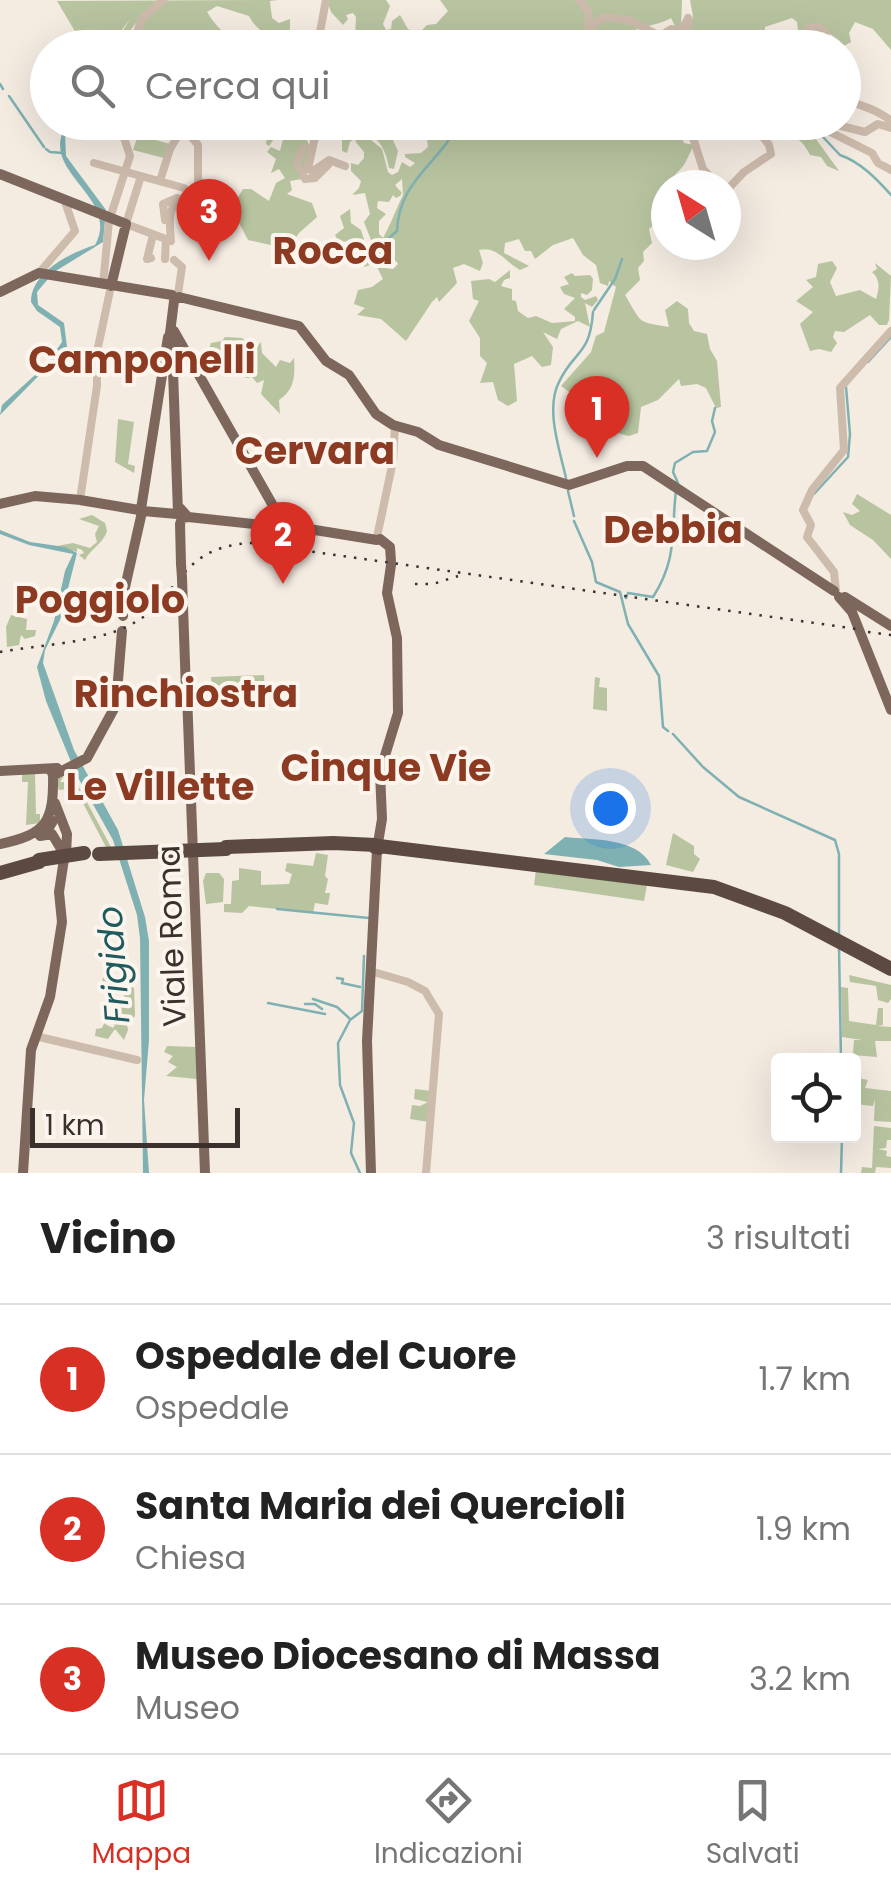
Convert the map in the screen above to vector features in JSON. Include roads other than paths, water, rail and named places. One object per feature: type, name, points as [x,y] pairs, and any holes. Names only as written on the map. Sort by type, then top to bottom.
[{"type":"highway","points":[[0,872],[92,853],[333,843],[377,846],[704,885],[768,904],[891,970]]},
{"type":"main road","points":[[0,174],[124,225],[120,251],[107,285]]},
{"type":"main road","points":[[0,292],[40,273],[288,322],[303,328],[325,360],[346,372],[372,410],[395,426],[463,453],[568,485],[637,465],[648,469],[891,626]]},
{"type":"main road","points":[[0,771],[53,777],[77,764],[89,756],[117,702],[123,612],[154,415],[172,337],[173,297]]},
{"type":"main road","points":[[172,337],[290,527]]},
{"type":"main road","name":"Viale Roma","points":[[172,337],[205,1173]]},
{"type":"main road","points":[[0,504],[29,496],[83,496],[141,511],[378,538],[390,547],[387,598],[397,638],[398,719],[380,772],[382,819],[367,1041],[372,1173]]},
{"type":"main road","points":[[840,594],[852,612],[891,710]]},
{"type":"main road","points":[[50,829],[53,777]]},
{"type":"main road","points":[[53,777],[50,829],[64,858]]},
{"type":"main road","points":[[23,1173],[35,1036],[49,1002],[61,931],[59,892],[68,834],[56,812],[53,777]]},
{"type":"main road","points":[[16,844],[50,829]]},
{"type":"main road","points":[[0,846],[50,829]]},
{"type":"main road","points":[[0,846],[49,833],[55,836],[64,858]]},
{"type":"street","points":[[138,30],[141,20],[162,0]]},
{"type":"street","points":[[319,30],[326,0]]},
{"type":"street","points":[[579,0],[588,11],[589,28],[604,17],[625,19],[648,30]]},
{"type":"street","points":[[682,30],[687,17],[689,30]]},
{"type":"street","points":[[861,108],[876,108],[891,125]]},
{"type":"street","points":[[861,131],[878,124],[891,125]]},
{"type":"street","points":[[83,496],[96,386],[96,352],[107,285],[110,217],[130,156],[124,140]]},
{"type":"street","points":[[160,182],[175,140]]},
{"type":"street","points":[[173,297],[169,213],[172,204],[198,184],[198,148],[192,140]]},
{"type":"street","points":[[303,148],[297,163],[307,180],[315,178],[328,165],[345,168],[329,160],[313,171],[308,169],[314,140]]},
{"type":"street","points":[[694,140],[704,170]]},
{"type":"street","points":[[741,175],[771,154],[765,140]]},
{"type":"street","points":[[850,140],[891,170]]},
{"type":"street","points":[[94,163],[186,191]]},
{"type":"street","points":[[141,176],[124,225],[169,241]]},
{"type":"street","points":[[40,273],[75,230],[65,199]]},
{"type":"street","points":[[153,235],[150,257],[173,262]]},
{"type":"street","points":[[840,594],[830,564],[807,537],[810,524],[803,512],[808,498],[844,450],[840,388],[891,331]]},
{"type":"street","points":[[154,415],[175,417]]},
{"type":"street","points":[[378,538],[393,460],[395,426]]},
{"type":"street","points":[[370,971],[425,991],[440,1014],[426,1173]]},
{"type":"street","points":[[35,1036],[136,1060]]},
{"type":"water","points":[[61,140],[65,140],[66,156],[106,210],[103,242],[54,272],[37,292],[38,305],[64,323],[67,347],[0,415],[2,405],[46,365],[62,342],[60,327],[31,302],[37,282],[54,265],[95,245],[100,228],[97,212],[62,155]]},
{"type":"water","points":[[0,530],[77,553],[60,620],[43,663],[74,750],[118,830],[145,917],[149,941],[149,1040],[144,1100],[149,1173],[143,1173],[137,915],[113,840],[76,774],[46,701],[37,667],[73,554],[29,545],[0,534]]},
{"type":"water","points":[[565,837],[625,845],[651,865],[619,867],[597,860],[544,854]]},
{"type":"waterway","points":[[0,84],[3,89]]},
{"type":"waterway","points":[[9,96],[30,127]]},
{"type":"waterway","points":[[39,140],[44,147]]},
{"type":"waterway","points":[[358,261],[397,231],[399,213],[412,185],[449,140]]},
{"type":"waterway","points":[[826,140],[891,195]]},
{"type":"waterway","points":[[46,149],[63,153]]},
{"type":"waterway","points":[[594,310],[615,279],[622,259]]},
{"type":"waterway","points":[[566,478],[553,405],[559,382],[589,337],[593,312]]},
{"type":"waterway","points":[[868,362],[891,337]]},
{"type":"waterway","points":[[814,494],[848,457],[846,387]]},
{"type":"waterway","points":[[678,483],[673,472],[675,463],[693,452],[707,451],[715,432],[715,408]]},
{"type":"waterway","points":[[568,491],[574,516]]},
{"type":"waterway","points":[[628,593],[653,597],[661,583],[672,544],[676,491]]},
{"type":"waterway","points":[[574,521],[592,562],[596,582],[620,592],[628,624],[659,676],[663,727],[668,731]]},
{"type":"waterway","points":[[673,734],[703,767],[739,797],[835,840],[839,854],[839,934]]},
{"type":"waterway","points":[[277,909],[369,918]]},
{"type":"waterway","points":[[839,947],[841,1053]]},
{"type":"waterway","points":[[360,1173],[351,1153],[354,1123],[340,1085],[338,1043],[350,1020],[362,1011],[364,956]]},
{"type":"waterway","points":[[337,978],[360,987]]},
{"type":"waterway","points":[[313,999],[337,1007],[349,1018]]},
{"type":"waterway","points":[[268,1003],[325,1014]]},
{"type":"waterway","points":[[305,1004],[322,1009]]},
{"type":"waterway","points":[[841,1173],[842,1143]]},
{"type":"railway","points":[[0,652],[83,640],[128,626],[146,615],[207,554],[251,543],[857,629]]},
{"type":"railway","points":[[415,584],[433,584],[458,576]]},
{"type":"railway","points":[[868,632],[891,635]]},
{"type":"place","name":"Museo Diocesano di Massa","points":[[209,261]]},
{"type":"place","name":"Ospedale del Cuore","points":[[597,458]]},
{"type":"place","name":"Santa Maria dei Quercioli","points":[[283,584]]},
{"type":"district","name":"Rocca","points":[[333,250]]},
{"type":"district","name":"Camponelli","points":[[142,359]]},
{"type":"district","name":"Cervara","points":[[315,450]]},
{"type":"district","name":"Debbia","points":[[673,529]]},
{"type":"district","name":"Poggiolo","points":[[100,599]]},
{"type":"district","name":"Rinchiostra","points":[[186,693]]},
{"type":"district","name":"Cinque Vie","points":[[386,767]]},
{"type":"district","name":"Le Villette","points":[[160,786]]},
{"type":"water label","name":"Frigido","points":[[113,965]]}]
